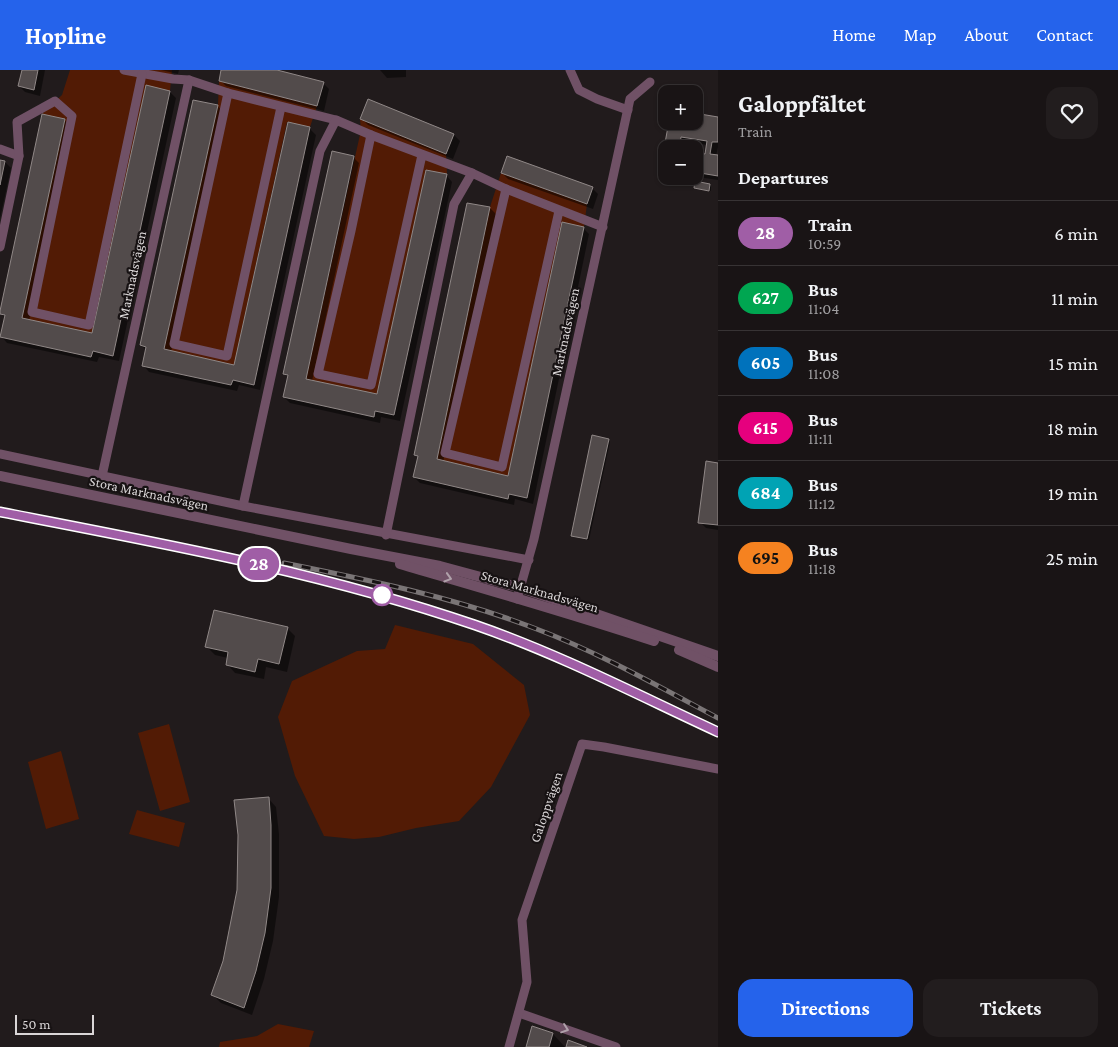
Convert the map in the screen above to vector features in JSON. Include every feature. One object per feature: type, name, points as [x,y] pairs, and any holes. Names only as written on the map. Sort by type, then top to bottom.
[{"type":"street","points":[[124,70],[189,80],[228,93],[336,120],[603,227]]},
{"type":"street","points":[[570,70],[579,90],[597,99],[628,110]]},
{"type":"street","points":[[0,247],[19,156],[17,122],[55,100],[72,116],[32,312],[89,325],[142,74]]},
{"type":"street","name":"Marknadsvägen","points":[[102,476],[189,80]]},
{"type":"street","name":"Marknadsvägen","points":[[517,599],[529,560],[630,99],[650,82]]},
{"type":"street","points":[[228,93],[174,344],[227,356],[280,107]]},
{"type":"street","points":[[243,506],[320,151],[336,120]]},
{"type":"street","points":[[371,135],[318,374],[371,385],[422,155]]},
{"type":"street","points":[[0,149],[19,156]]},
{"type":"street","points":[[386,535],[454,204],[472,173]]},
{"type":"street","points":[[506,188],[445,453],[502,467],[559,210]]},
{"type":"street","points":[[0,454],[386,535],[529,560]]},
{"type":"street","name":"Stora Marknadsvägen","points":[[0,476],[440,566],[521,588],[718,656]]},
{"type":"street","name":"Stora Marknadsvägen","points":[[351,549],[594,621],[684,651],[718,667]]},
{"type":"street","name":"Galoppvägen","points":[[519,1013],[527,982],[522,920],[582,744],[604,746],[718,769]]},
{"type":"street","points":[[508,1047],[519,1013],[616,1047]]},
{"type":"shaded area","points":[[70,70],[172,70],[170,91],[146,86],[92,333],[22,318],[65,119],[42,114],[62,95]]},
{"type":"shaded area","points":[[219,81],[317,106],[310,127],[287,122],[234,365],[164,349],[218,105]]},
{"type":"shaded area","points":[[360,119],[446,154],[447,174],[426,170],[377,394],[306,379],[361,130]]},
{"type":"shaded area","points":[[501,173],[587,204],[584,227],[562,223],[508,476],[437,459],[490,207]]},
{"type":"shaded area","points":[[395,625],[473,644],[524,685],[530,715],[491,787],[459,821],[416,828],[379,837],[354,839],[324,836],[295,776],[278,717],[292,681],[357,651],[385,649]]},
{"type":"shaded area","points":[[169,724],[190,802],[160,811],[138,733]]},
{"type":"shaded area","points":[[61,751],[79,819],[46,829],[28,762]]},
{"type":"shaded area","points":[[137,810],[185,823],[179,847],[129,834]]},
{"type":"shaded area","points":[[278,1024],[314,1031],[309,1047],[219,1047],[220,1042],[257,1036]]},
{"type":"building","points":[[22,70],[38,70],[34,90],[18,86]]},
{"type":"building","points":[[221,70],[277,70],[324,82],[317,106],[219,81]]},
{"type":"building","points":[[146,85],[170,91],[113,356],[93,351],[91,357],[0,337],[5,315],[0,314],[0,311],[42,114],[65,119],[22,318],[92,333]]},
{"type":"building","points":[[368,99],[454,134],[446,154],[360,119]]},
{"type":"building","points":[[193,100],[218,105],[164,349],[234,365],[288,122],[310,127],[254,385],[233,380],[231,385],[142,366],[146,347],[140,345]]},
{"type":"building","points":[[703,114],[718,117],[718,142],[712,142],[710,154],[718,155],[718,176],[703,174],[703,154],[705,154],[707,141],[681,137],[681,140],[666,140],[667,130],[703,130]]},
{"type":"building","points":[[332,151],[354,156],[306,379],[377,394],[426,170],[447,174],[394,415],[375,411],[374,417],[283,397],[288,375],[283,374]]},
{"type":"building","points":[[507,156],[593,187],[587,204],[501,173]]},
{"type":"building","points":[[0,160],[5,161],[0,185]]},
{"type":"building","points":[[703,183],[710,184],[709,191],[694,188],[694,185],[703,185]]},
{"type":"building","points":[[467,203],[490,207],[437,459],[508,476],[562,222],[584,227],[527,498],[509,494],[508,499],[413,477],[418,456],[414,455]]},
{"type":"building","points":[[592,435],[609,439],[587,539],[571,536]]},
{"type":"building","points":[[706,461],[718,463],[718,525],[698,523]]},
{"type":"building","points":[[214,610],[288,627],[279,664],[258,659],[255,672],[226,665],[228,652],[205,647]]},
{"type":"building","points":[[269,797],[271,888],[265,933],[256,971],[244,1008],[211,995],[223,961],[237,890],[238,835],[234,800]]},
{"type":"building","points":[[532,1026],[553,1033],[549,1047],[526,1047]]},
{"type":"building","points":[[568,1040],[587,1047],[566,1047]]},
{"type":"railway","points":[[0,512],[299,574],[417,606],[537,648],[718,732]]},
{"type":"railway","points":[[284,563],[442,598],[534,628],[605,659],[718,718]]},
{"type":"train","name":"28","points":[[0,512],[308,575],[398,600],[477,626],[551,655],[718,732]]}]
